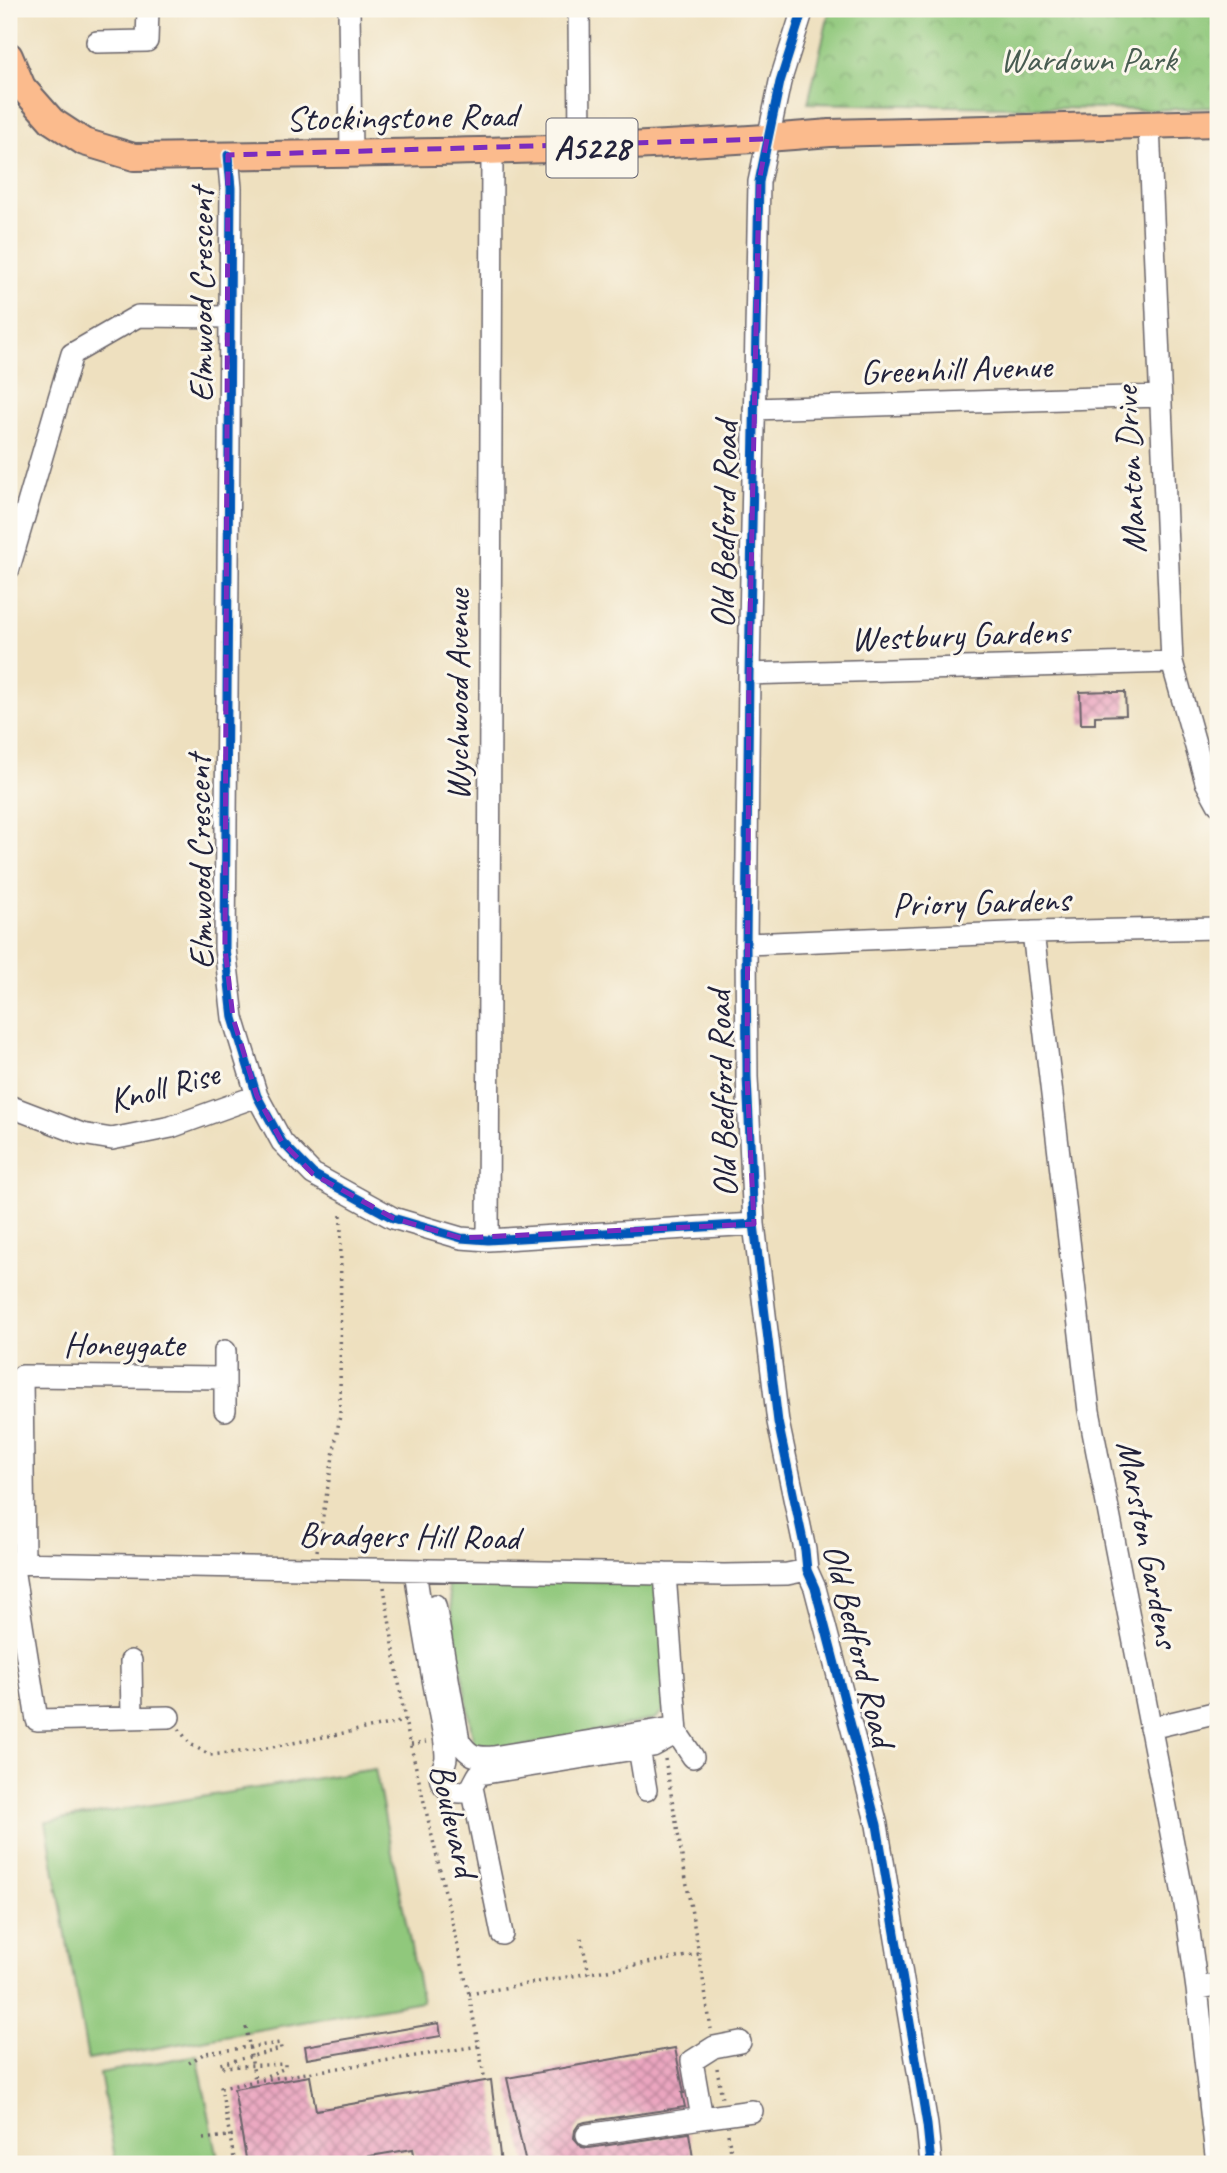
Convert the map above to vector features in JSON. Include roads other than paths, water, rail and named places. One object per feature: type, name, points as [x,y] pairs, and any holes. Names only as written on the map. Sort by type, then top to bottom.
[{"type":"main road","name":"Stockingstone Road","points":[[9,57],[22,87],[52,121],[84,142],[134,157],[579,148],[767,139],[830,133],[1218,123]]},
{"type":"street","points":[[97,42],[147,41],[148,9]]},
{"type":"street","points":[[349,9],[351,153]]},
{"type":"street","points":[[579,9],[579,148]]},
{"type":"street","name":"Old Bedford Road","points":[[803,9],[780,82],[759,182],[746,944],[747,1077],[754,1224],[778,1422],[807,1570],[877,1825],[927,2125],[931,2164]]},
{"type":"street","name":"Manton Drive","points":[[1149,125],[1172,662],[1206,782],[1218,804]]},
{"type":"street","name":"Wychwood Avenue","points":[[488,1240],[492,150]]},
{"type":"street","name":"Elmwood Crescent","points":[[228,155],[230,317],[225,948],[233,1018],[257,1096],[282,1142],[313,1174],[393,1218],[461,1238],[488,1240],[754,1224]]},
{"type":"street","points":[[9,568],[72,355],[138,316],[230,317]]},
{"type":"street","name":"Greenhill Avenue","points":[[754,409],[1160,396]]},
{"type":"street","name":"Westbury Gardens","points":[[749,674],[1172,662]]},
{"type":"street","name":"Priory Gardens","points":[[746,944],[1033,932],[1218,928]]},
{"type":"street","name":"Marston Gardens","points":[[1033,932],[1089,1411],[1186,1910],[1217,2164]]},
{"type":"street","name":"Knoll Rise","points":[[9,1106],[82,1134],[112,1139],[172,1127],[257,1096]]},
{"type":"street","points":[[225,1351],[225,1410]]},
{"type":"street","name":"Honeygate","points":[[132,1717],[37,1720],[15,1562],[16,1376],[225,1378]]},
{"type":"street","name":"Bradgers Hill Road","points":[[15,1562],[665,1574],[787,1574],[807,1570]]},
{"type":"street","points":[[422,1570],[458,1741],[467,1754],[478,1758],[493,1757],[631,1741],[653,1746],[677,1733]]},
{"type":"street","points":[[422,1570],[431,1675],[446,1760],[440,1781],[445,1787],[458,1792],[464,1791],[472,1787],[479,1774],[631,1741]]},
{"type":"street","points":[[665,1574],[677,1733],[693,1757]]},
{"type":"street","points":[[131,1661],[132,1717],[169,1717]]},
{"type":"street","points":[[1150,1728],[1218,1712]]},
{"type":"street","points":[[631,1741],[642,1790]]},
{"type":"street","points":[[472,1787],[502,1934]]},
{"type":"street","points":[[1197,1989],[1218,1984]]},
{"type":"street","points":[[702,2118],[692,2061],[714,2047],[740,2042]]},
{"type":"street","points":[[587,2135],[752,2111]]},
{"type":"park label","name":"Wardown Park","points":[[1088,59]]}]
